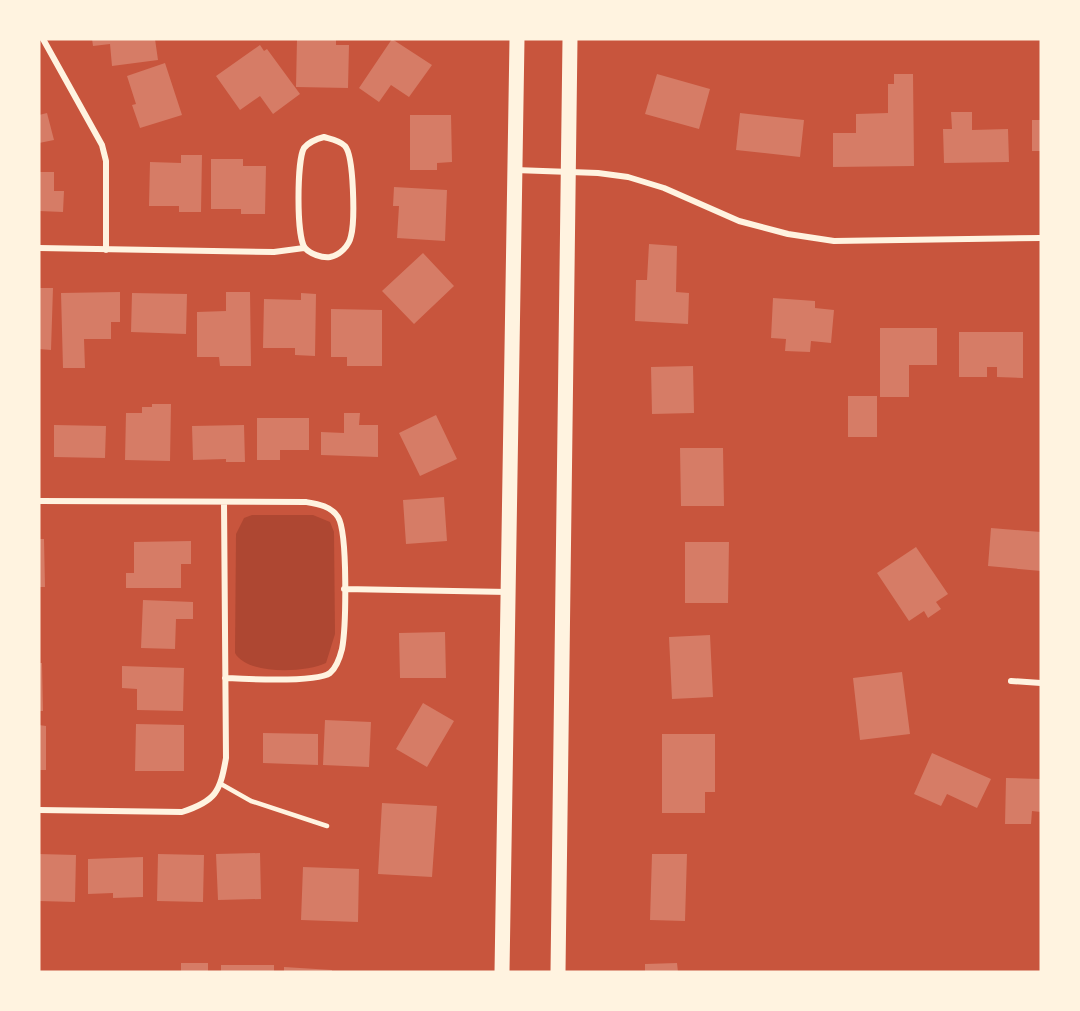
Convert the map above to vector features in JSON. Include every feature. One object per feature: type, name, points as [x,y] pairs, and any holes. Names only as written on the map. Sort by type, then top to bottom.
[{"type":"main road","points":[[502,972],[518,39]]},
{"type":"main road","points":[[558,972],[570,39]]},
{"type":"street","points":[[43,39],[102,145],[106,161],[106,250]]},
{"type":"street","points":[[39,248],[274,252],[304,248],[315,255],[329,257],[341,252],[352,235],[351,159],[346,147],[340,141],[324,137],[314,140],[305,148],[300,160],[299,234],[304,248]]},
{"type":"street","points":[[515,170],[628,177],[664,188],[739,221],[788,234],[834,241],[1041,238]]},
{"type":"street","points":[[39,501],[306,502],[322,505],[332,511],[338,517],[344,533],[342,649],[338,662],[330,673],[315,678],[225,678]]},
{"type":"street","points":[[39,810],[182,812],[204,805],[221,784],[226,758],[224,503]]},
{"type":"street","points":[[344,589],[510,592]]},
{"type":"street","points":[[1011,681],[1041,683]]},
{"type":"lane","points":[[221,784],[251,801],[327,826]]},
{"type":"shaded area","points":[[252,515],[313,515],[330,522],[334,532],[335,634],[326,663],[305,669],[277,670],[251,665],[241,660],[235,653],[236,534],[244,518]]},
{"type":"building","points":[[92,39],[155,39],[158,60],[112,66],[110,44],[93,46]]},
{"type":"building","points":[[297,39],[336,39],[336,45],[349,45],[348,88],[296,87]]},
{"type":"building","points":[[392,39],[432,65],[409,97],[391,85],[379,102],[359,88]]},
{"type":"building","points":[[260,45],[264,51],[267,49],[300,94],[273,114],[260,96],[240,110],[216,76]]},
{"type":"building","points":[[165,63],[182,115],[140,128],[132,105],[136,104],[127,76]]},
{"type":"building","points":[[657,74],[710,89],[699,129],[645,114]]},
{"type":"building","points":[[894,74],[913,74],[914,166],[833,167],[833,133],[856,133],[856,114],[888,113],[888,84],[894,84]]},
{"type":"building","points":[[951,112],[972,112],[972,130],[1008,129],[1009,162],[944,163],[943,129],[952,129]]},
{"type":"building","points":[[47,113],[54,140],[39,143],[39,115]]},
{"type":"building","points":[[740,113],[804,120],[800,157],[736,150]]},
{"type":"building","points":[[410,115],[451,115],[452,162],[437,163],[437,170],[410,170]]},
{"type":"building","points":[[1032,120],[1041,120],[1041,151],[1032,151]]},
{"type":"building","points":[[181,155],[202,155],[201,212],[179,212],[179,206],[149,206],[150,162],[181,163]]},
{"type":"building","points":[[211,159],[243,159],[243,166],[266,166],[265,214],[241,214],[241,209],[211,209]]},
{"type":"building","points":[[39,172],[54,172],[54,191],[64,191],[63,212],[39,211]]},
{"type":"building","points":[[394,187],[447,190],[445,241],[397,238],[399,206],[393,206]]},
{"type":"building","points":[[649,244],[677,246],[676,292],[689,293],[688,324],[635,321],[636,280],[647,280]]},
{"type":"building","points":[[423,253],[454,286],[414,324],[382,291]]},
{"type":"building","points":[[39,288],[53,288],[51,350],[39,349]]},
{"type":"building","points":[[120,292],[120,322],[111,322],[111,339],[84,339],[85,368],[63,368],[61,293]]},
{"type":"building","points":[[226,292],[250,292],[251,366],[220,366],[219,357],[197,357],[197,312],[226,311]]},
{"type":"building","points":[[132,293],[187,294],[186,334],[131,332]]},
{"type":"building","points":[[301,293],[316,294],[315,356],[295,355],[295,348],[263,348],[264,299],[301,300]]},
{"type":"building","points":[[773,298],[815,301],[815,308],[834,310],[831,343],[811,341],[810,352],[785,351],[786,339],[771,338]]},
{"type":"building","points":[[331,309],[382,310],[382,366],[347,366],[347,357],[331,357]]},
{"type":"building","points":[[880,328],[937,328],[937,365],[909,365],[909,397],[880,397]]},
{"type":"building","points":[[959,332],[1023,332],[1023,378],[997,377],[997,367],[987,367],[987,377],[959,377]]},
{"type":"building","points":[[693,366],[694,413],[652,414],[651,367]]},
{"type":"building","points":[[848,396],[877,396],[877,437],[848,437]]},
{"type":"building","points":[[152,404],[171,404],[170,461],[125,460],[126,413],[142,413],[142,407],[152,407]]},
{"type":"building","points":[[344,413],[360,413],[359,425],[378,425],[378,457],[321,455],[321,432],[344,433]]},
{"type":"building","points":[[436,415],[457,459],[420,476],[399,433]]},
{"type":"building","points":[[257,418],[309,418],[309,450],[280,450],[280,460],[257,460]]},
{"type":"building","points":[[54,425],[106,426],[105,458],[54,457]]},
{"type":"building","points":[[244,425],[245,462],[226,462],[226,459],[193,460],[192,426]]},
{"type":"building","points":[[680,448],[723,448],[724,506],[681,506]]},
{"type":"building","points":[[444,497],[447,541],[406,544],[403,500]]},
{"type":"building","points":[[991,528],[1041,532],[1041,571],[988,566]]},
{"type":"building","points":[[39,539],[44,539],[45,587],[39,587]]},
{"type":"building","points":[[191,541],[191,564],[181,564],[181,588],[126,588],[126,573],[134,573],[134,542]]},
{"type":"building","points":[[685,542],[729,542],[728,603],[685,603]]},
{"type":"building","points":[[916,547],[948,594],[936,602],[941,609],[928,618],[924,611],[909,621],[877,573]]},
{"type":"building","points":[[143,600],[193,602],[193,619],[176,619],[175,649],[141,648]]},
{"type":"building","points":[[445,632],[446,678],[400,678],[399,633]]},
{"type":"building","points":[[710,635],[713,697],[672,699],[669,637]]},
{"type":"building","points":[[39,663],[42,663],[43,711],[39,711]]},
{"type":"building","points":[[122,666],[184,668],[183,711],[137,710],[137,689],[122,688]]},
{"type":"building","points":[[902,672],[910,734],[860,740],[853,678]]},
{"type":"building","points":[[423,703],[454,721],[427,767],[396,749]]},
{"type":"building","points":[[325,720],[371,722],[369,767],[323,765]]},
{"type":"building","points":[[136,724],[184,725],[184,771],[135,771]]},
{"type":"building","points":[[39,725],[46,726],[46,770],[39,770]]},
{"type":"building","points":[[263,733],[318,734],[318,765],[263,763]]},
{"type":"building","points":[[662,734],[715,734],[715,792],[705,792],[705,813],[662,813]]},
{"type":"building","points":[[932,753],[991,779],[977,808],[947,794],[941,806],[914,794]]},
{"type":"building","points":[[1006,778],[1041,779],[1041,812],[1032,811],[1031,824],[1005,824]]},
{"type":"building","points":[[382,803],[437,806],[432,877],[378,874]]},
{"type":"building","points":[[260,853],[261,899],[218,900],[216,854]]},
{"type":"building","points":[[39,854],[76,855],[75,902],[39,901]]},
{"type":"building","points":[[158,854],[204,855],[203,902],[157,901]]},
{"type":"building","points":[[652,854],[687,854],[685,921],[650,920]]},
{"type":"building","points":[[143,857],[143,897],[113,898],[113,893],[88,894],[88,859]]},
{"type":"building","points":[[303,867],[359,869],[358,922],[301,920]]},
{"type":"building","points":[[181,963],[208,963],[208,972],[181,972]]},
{"type":"building","points":[[677,963],[678,972],[645,972],[645,964]]},
{"type":"building","points":[[221,965],[274,965],[274,972],[221,972]]},
{"type":"building","points":[[284,967],[332,970],[332,972],[284,972]]}]
